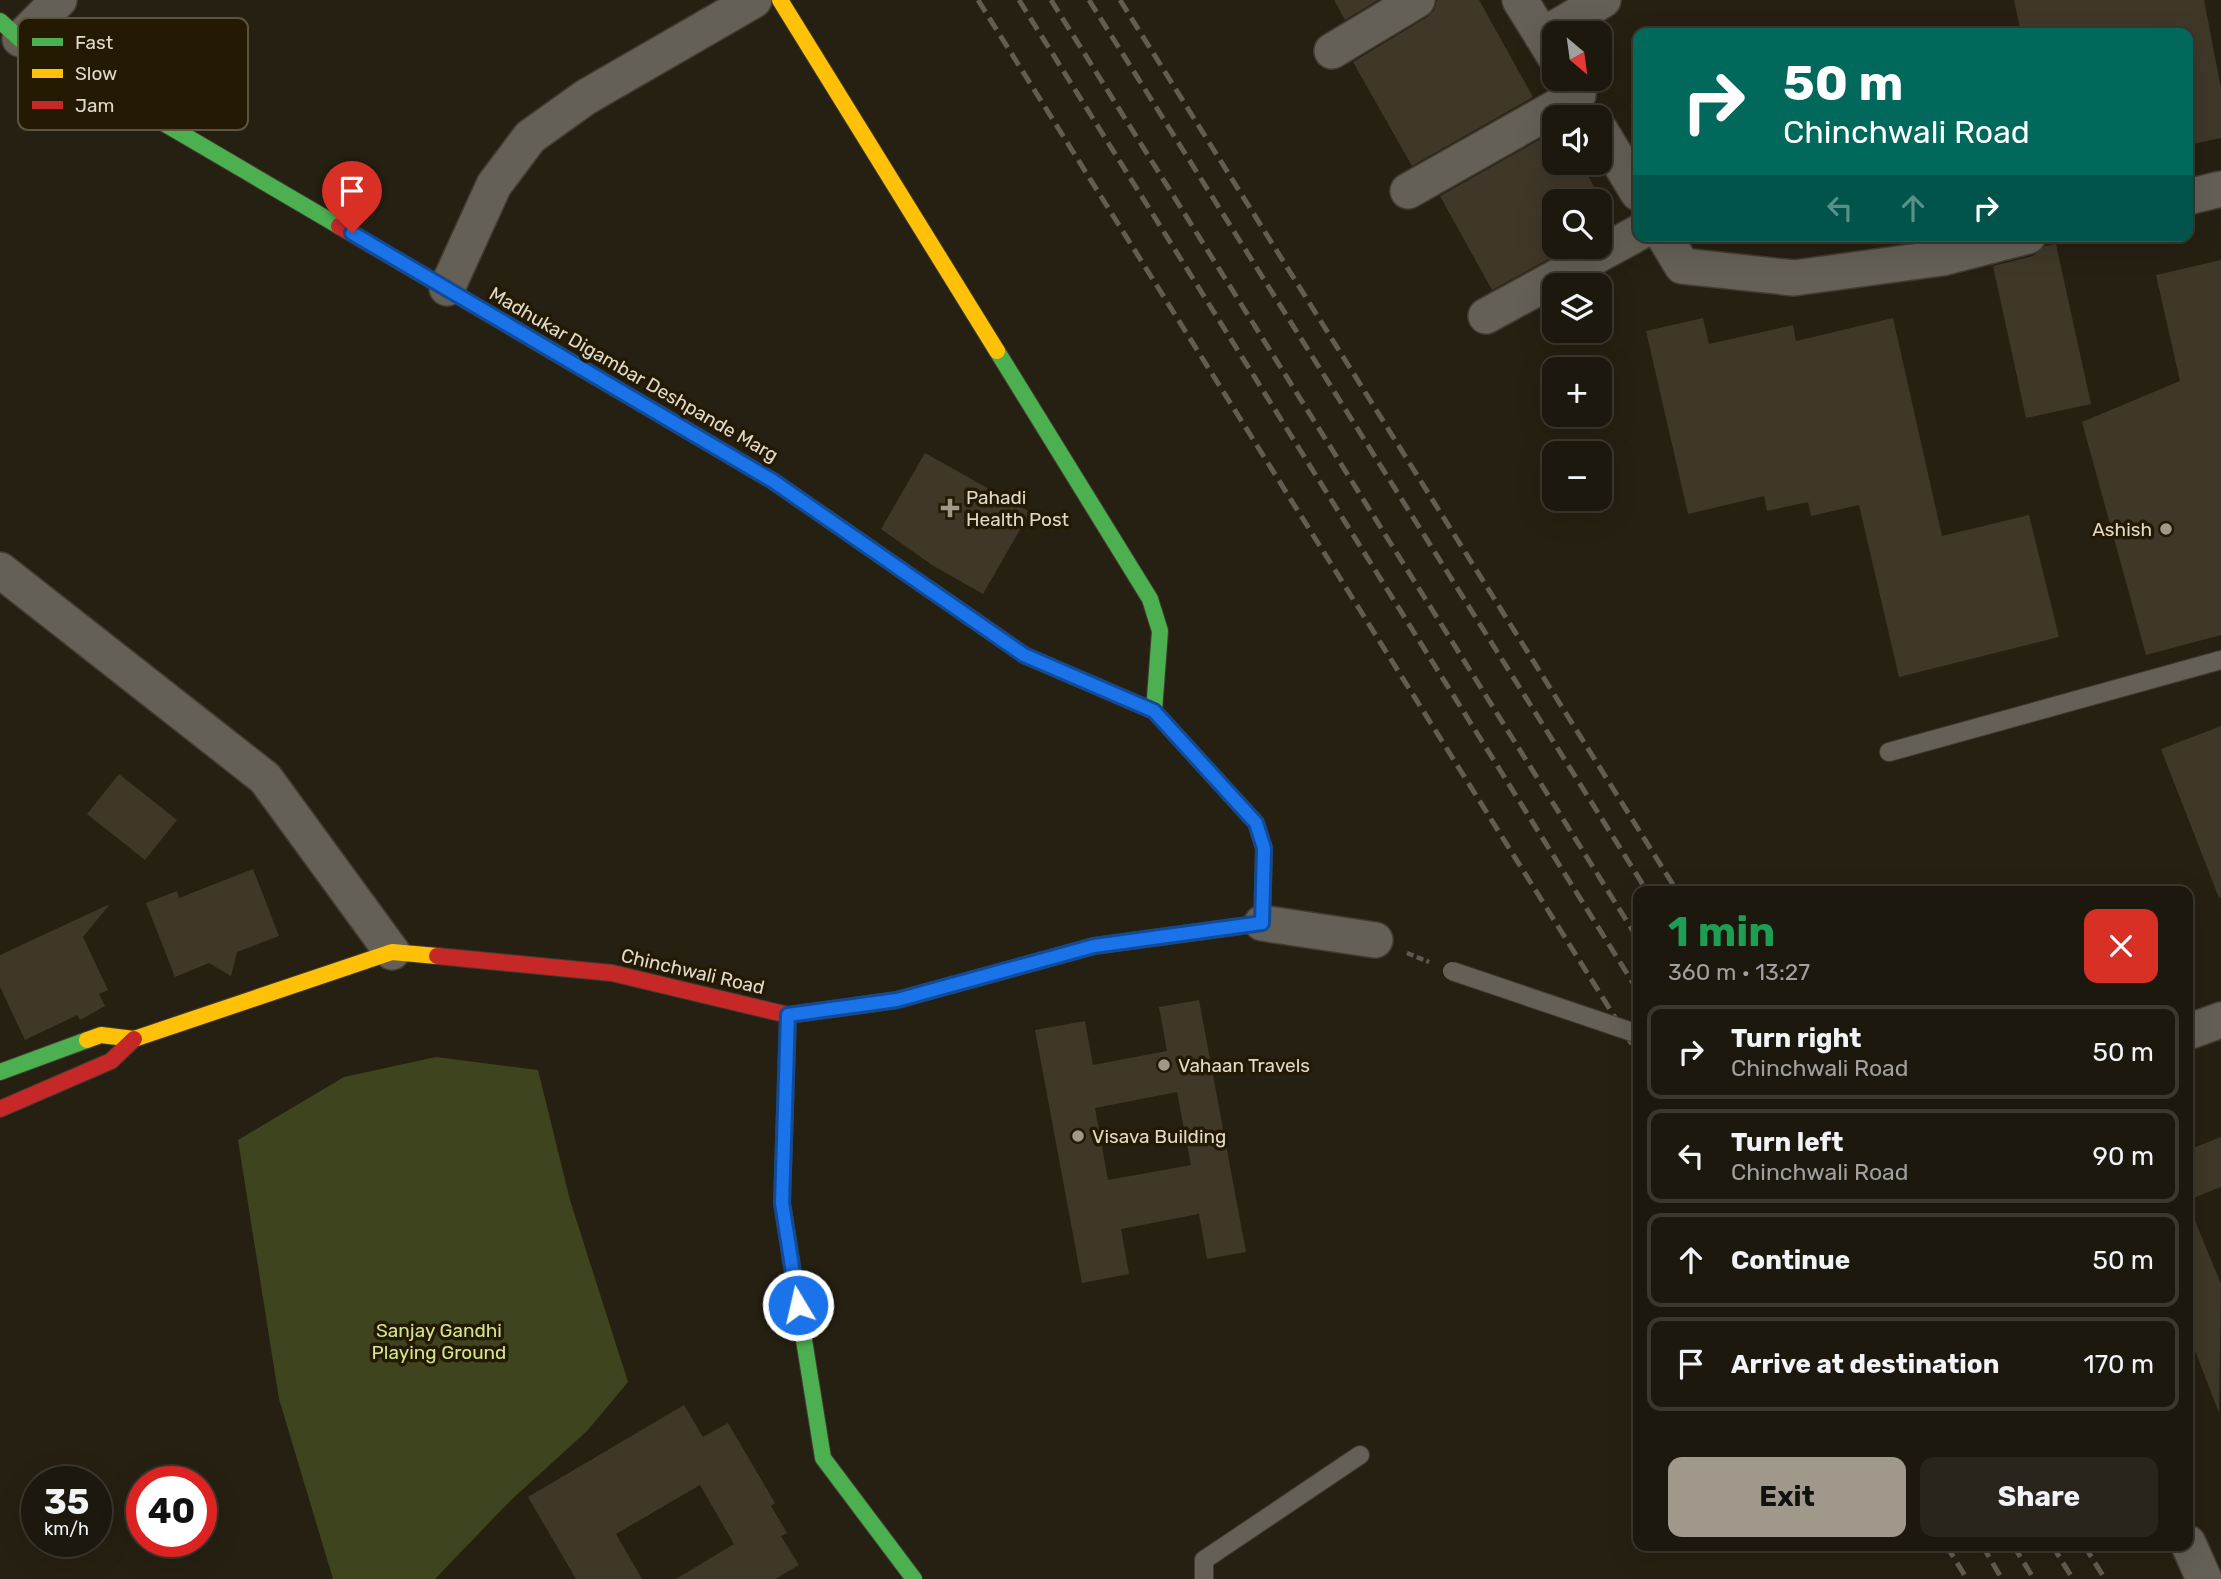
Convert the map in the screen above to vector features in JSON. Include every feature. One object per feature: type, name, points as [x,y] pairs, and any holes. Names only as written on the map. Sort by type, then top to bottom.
[{"type":"street","points":[[30,18],[59,0]]},
{"type":"street","points":[[447,288],[494,185],[530,137],[586,97],[754,0]]},
{"type":"street","points":[[780,0],[1150,599],[1160,631],[1154,711],[1256,823],[1264,848],[1262,923],[1375,940]]},
{"type":"street","points":[[1332,51],[1417,0]]},
{"type":"street","points":[[1520,0],[1542,36]]},
{"type":"street","points":[[1578,21],[1603,0]]},
{"type":"street","points":[[1408,191],[1579,97]]},
{"type":"street","name":"Madhukar Digambar Deshpande Marg","points":[[179,130],[773,481],[1024,655],[1154,711]]},
{"type":"street","points":[[1612,150],[1633,185]]},
{"type":"street","points":[[2193,196],[2221,189]]},
{"type":"street","points":[[1486,316],[1633,236]]},
{"type":"street","points":[[1668,242],[1682,266],[1794,278],[1941,258],[2004,242]]},
{"type":"street","points":[[0,570],[265,778],[392,952]]},
{"type":"street","name":"Chinchwali Road","points":[[0,1072],[101,1035],[134,1039],[392,952],[612,973],[788,1015],[897,1000],[1094,946],[1262,923]]},
{"type":"street","points":[[788,1015],[782,1203],[823,1458],[914,1579]]},
{"type":"street","points":[[2193,1030],[2221,1020]]},
{"type":"street","points":[[0,1109],[111,1061],[134,1039]]},
{"type":"lane","points":[[1889,752],[2221,660]]},
{"type":"lane","points":[[1452,971],[1633,1032]]},
{"type":"lane","points":[[1205,1579],[1204,1560],[1360,1455]]},
{"type":"path","points":[[1375,940],[1452,971]]},
{"type":"green space","name":"Sanjay Gandhi Playing Ground","points":[[436,1057],[538,1070],[570,1200],[628,1382],[587,1431],[510,1501],[435,1579],[333,1579],[279,1399],[238,1140],[344,1077]]},
{"type":"building","points":[[1334,0],[1378,0],[1345,20]]},
{"type":"building","points":[[1437,0],[1479,0],[1533,97],[1412,166],[1353,62],[1427,17],[1434,10]]},
{"type":"building","points":[[2014,0],[2204,0],[2221,88],[2221,138],[2193,144],[2193,28],[2020,28]]},
{"type":"building","points":[[1542,138],[1542,175],[1588,175],[1595,189],[1542,189],[1542,259],[1549,259],[1492,290],[1440,196]]},
{"type":"building","points":[[2056,244],[2091,404],[2026,418],[1993,266],[2033,256],[2045,246]]},
{"type":"building","name":"Ashish","points":[[2221,260],[2221,635],[2146,655],[2082,422],[2180,381],[2156,275]]},
{"type":"building","points":[[1703,318],[1709,344],[1793,325],[1796,341],[1893,318],[1942,536],[2029,515],[2059,637],[1899,677],[1859,505],[1811,516],[1808,502],[1767,511],[1764,496],[1688,514],[1646,331]]},
{"type":"building","points":[[925,453],[1030,512],[983,594],[932,565],[881,529]]},
{"type":"building","points":[[2221,726],[2221,897],[2219,898],[2161,749]]},
{"type":"building","points":[[119,774],[177,820],[145,860],[87,814]]},
{"type":"building","points":[[253,869],[279,936],[237,952],[231,976],[209,963],[175,977],[146,903],[177,891],[179,898]]},
{"type":"building","points":[[110,904],[83,937],[108,990],[99,994],[105,1006],[80,1020],[77,1015],[25,1040],[0,987],[0,955]]},
{"type":"building","name":"Visava Building","points":[[1199,1000],[1246,1252],[1207,1259],[1199,1214],[1121,1229],[1129,1274],[1082,1283],[1035,1030],[1085,1021],[1093,1065],[1167,1051],[1159,1007]],"holes":[[[1177,1092],[1191,1165],[1108,1180],[1095,1108]]]},
{"type":"building","points":[[2221,1137],[2221,1187],[2193,1198],[2193,1148]]},
{"type":"building","points":[[2193,1216],[2221,1284],[2219,1413],[2193,1345]]},
{"type":"building","points":[[684,1405],[703,1437],[728,1423],[775,1503],[771,1506],[787,1533],[781,1536],[799,1565],[775,1579],[676,1579],[734,1544],[700,1485],[616,1534],[642,1579],[576,1579],[528,1497]]},
{"type":"railway","points":[[978,0],[1633,1046]]},
{"type":"railway","points":[[1019,0],[1633,983]]},
{"type":"railway","points":[[1051,0],[1633,931]]},
{"type":"railway","points":[[1089,0],[1644,886]]},
{"type":"railway","points":[[1120,0],[1674,886]]},
{"type":"railway","points":[[1950,1551],[1967,1579]]},
{"type":"railway","points":[[1986,1551],[2002,1579]]},
{"type":"railway","points":[[2017,1551],[2034,1579]]},
{"type":"railway","points":[[2056,1551],[2073,1579]]},
{"type":"railway","points":[[2088,1551],[2105,1579]]},
{"type":"traffic: fast","points":[[0,21],[18,37]]},
{"type":"traffic: fast","points":[[175,130],[339,226]]},
{"type":"traffic: fast","points":[[997,351],[1150,599],[1160,631],[1154,711]]},
{"type":"traffic: fast","points":[[788,1015],[782,1203],[823,1458],[914,1579]]},
{"type":"traffic: fast","points":[[0,1072],[87,1040]]},
{"type":"traffic: slow","points":[[780,0],[997,351]]},
{"type":"traffic: slow","points":[[649,408],[773,481],[1026,656]]},
{"type":"traffic: slow","points":[[841,1008],[897,1000],[1094,946],[1257,924]]},
{"type":"traffic: slow","points":[[87,1040],[101,1035],[134,1039],[392,952],[437,956]]},
{"type":"traffic: jam","points":[[339,226],[649,408]]},
{"type":"traffic: jam","points":[[1026,656],[1154,711],[1256,823],[1264,848],[1262,923],[1257,924]]},
{"type":"traffic: jam","points":[[437,956],[612,973],[788,1015],[841,1008]]},
{"type":"traffic: jam","points":[[0,1109],[111,1061],[134,1039]]},
{"type":"place","name":"Pahadi Health Post","points":[[950,508]]},
{"type":"place","name":"Ashish","points":[[2166,529]]},
{"type":"place","name":"Vahaan Travels","points":[[1164,1065]]},
{"type":"place","name":"Visava Building","points":[[1078,1136]]},
{"type":"route","points":[[352,233],[773,481],[1024,655],[1154,711],[1256,823],[1264,848],[1262,923],[1094,946],[897,1000],[788,1015],[782,1203],[798,1305]]}]
